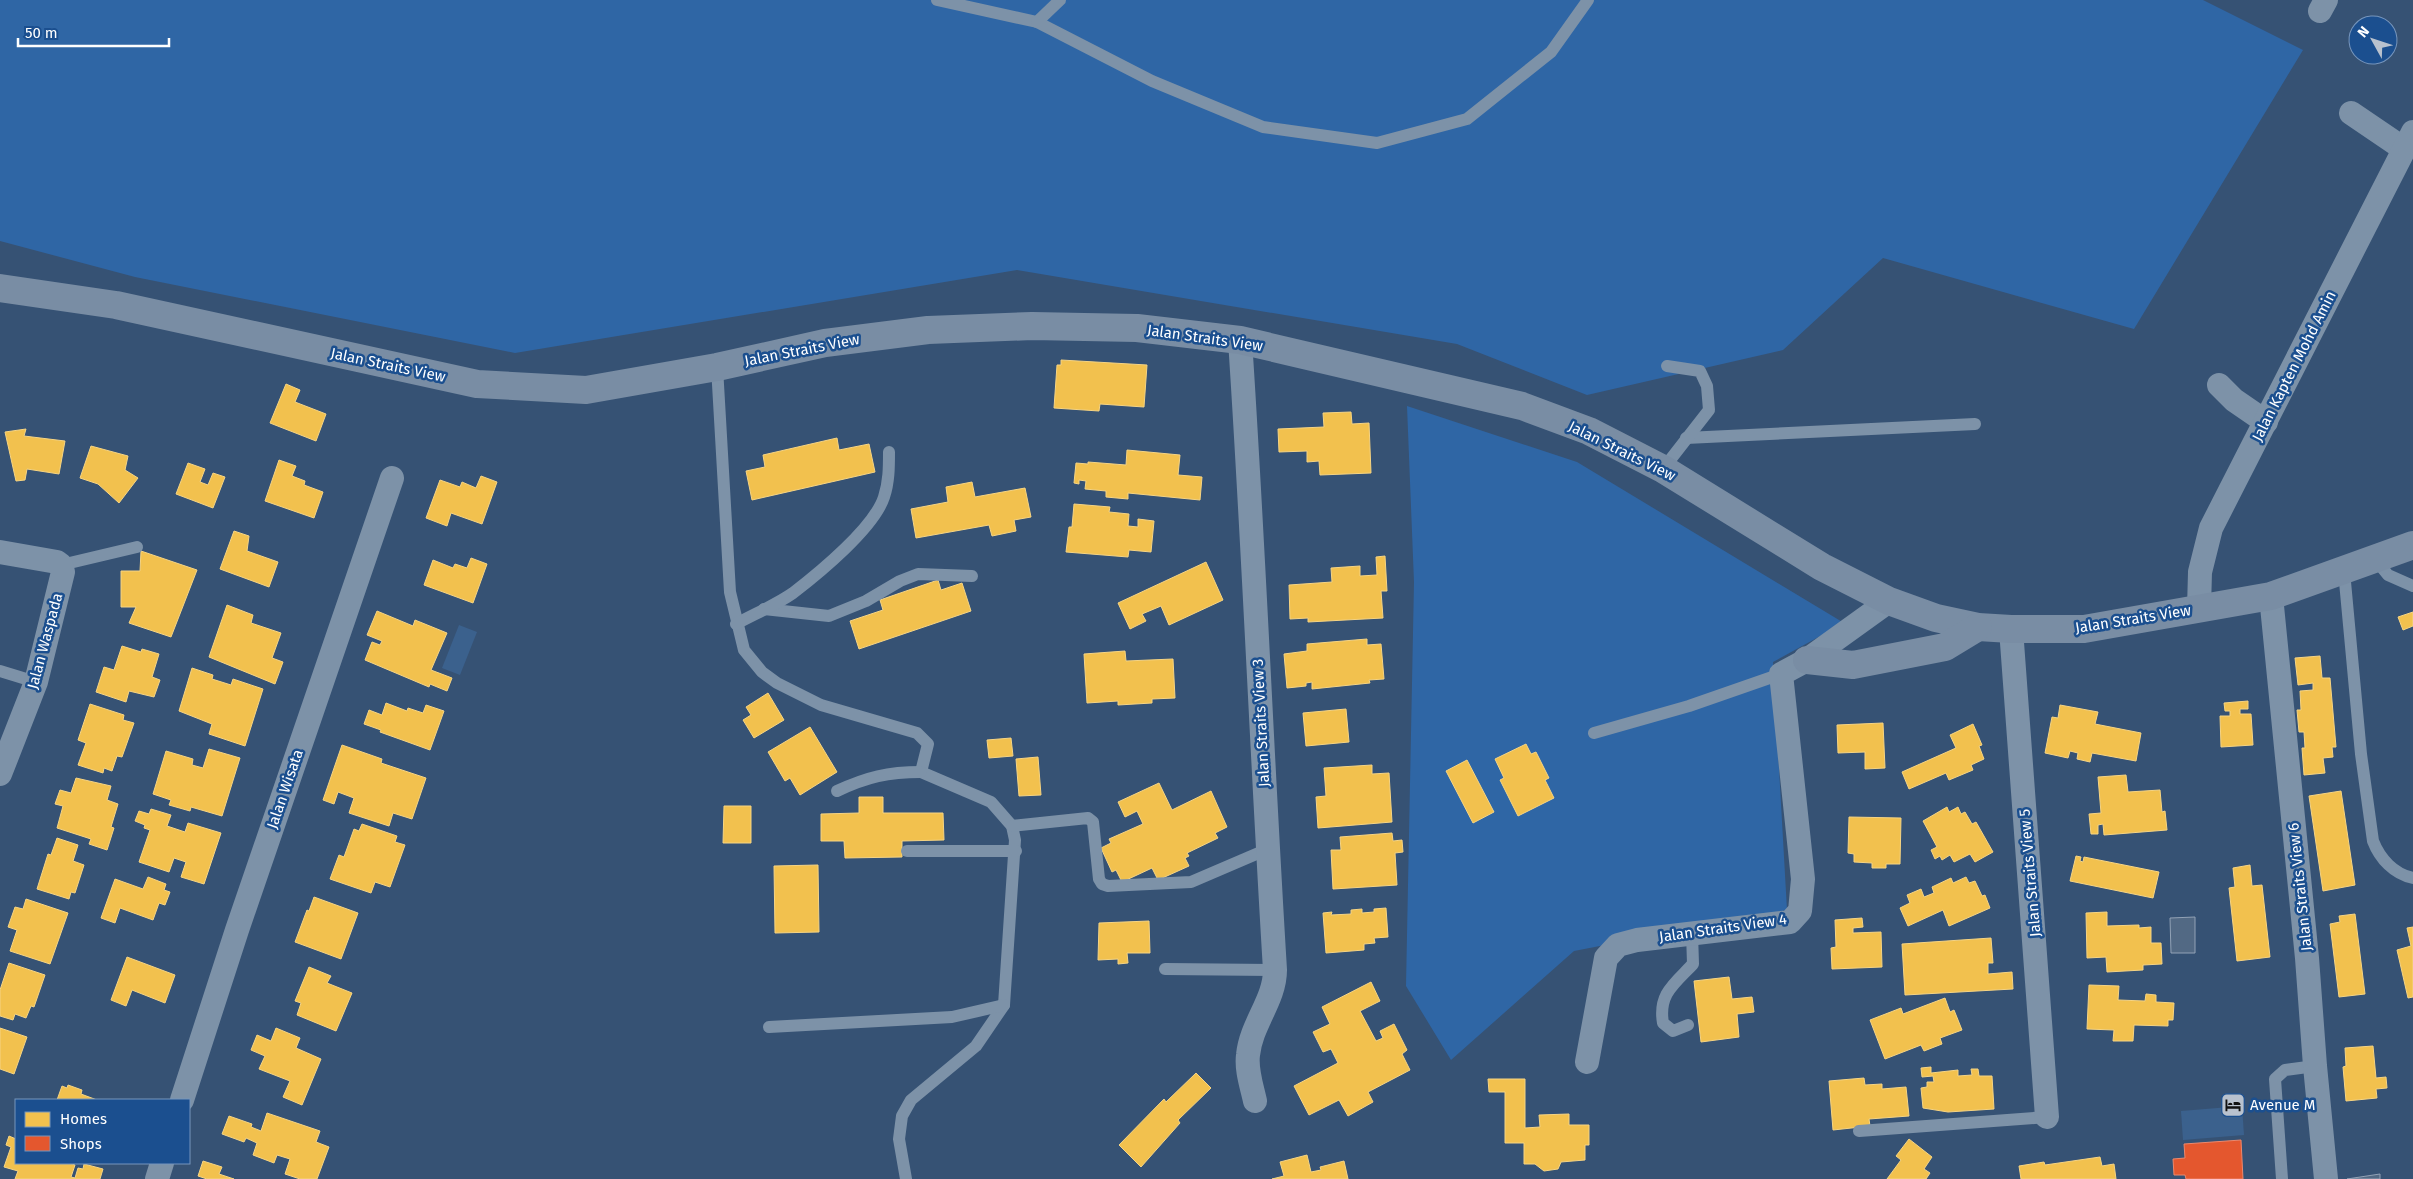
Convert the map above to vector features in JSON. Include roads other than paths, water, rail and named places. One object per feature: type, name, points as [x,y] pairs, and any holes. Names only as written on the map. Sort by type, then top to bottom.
[{"type":"street","points":[[2352,113],[2409,140]]},
{"type":"street","name":"Jalan Kapten Mohd Amin","points":[[2199,608],[2200,572],[2211,528],[2409,140]]},
{"type":"street","name":"Jalan Straits View","points":[[0,288],[116,305],[477,384],[586,390],[717,367],[824,343],[928,330],[1032,326],[1137,328],[1240,340],[1522,406],[1589,431],[1663,469],[1822,567],[1890,601],[1936,618],[1978,627],[2084,629],[2271,596],[2413,545]]},
{"type":"street","name":"Jalan Straits View 3","points":[[1240,340],[1255,571],[1256,634],[1275,970],[1275,984],[1252,1034],[1248,1056],[1255,1101]]},
{"type":"street","points":[[2219,385],[2234,400],[2266,422]]},
{"type":"street","name":"Jalan Wisata","points":[[182,1099],[240,920],[392,478]]},
{"type":"street","points":[[0,552],[60,565]]},
{"type":"street","name":"Jalan Waspada","points":[[0,774],[36,682],[62,580],[63,572],[60,565]]},
{"type":"street","name":"Jalan Straits View 6","points":[[2271,596],[2306,948],[2326,1179]]},
{"type":"street","points":[[1781,674],[1807,660],[1890,601]]},
{"type":"street","points":[[1807,660],[1853,665],[1945,646],[1978,627]]},
{"type":"street","name":"Jalan Straits View 5","points":[[2011,629],[2047,1116]]},
{"type":"street","name":"Jalan Straits View 4","points":[[1587,1062],[1606,958],[1618,945],[1637,940],[1790,922],[1800,912],[1803,894],[1801,852],[1781,674]]},
{"type":"street","points":[[157,1179],[162,1164]]},
{"type":"lane","points":[[937,0],[1036,22],[1152,81],[1263,127],[1377,143],[1467,119],[1551,52],[1588,0]]},
{"type":"lane","points":[[1036,22],[1060,0]]},
{"type":"lane","points":[[1663,469],[1709,410],[1707,386],[1700,371],[1667,366]]},
{"type":"lane","points":[[717,367],[730,592],[736,624],[744,650],[762,672],[777,683],[821,705],[917,733],[928,744],[921,772]]},
{"type":"lane","points":[[1686,438],[1975,424]]},
{"type":"lane","points":[[736,624],[792,594],[854,539],[871,519],[884,498],[889,473],[889,452]]},
{"type":"lane","points":[[60,565],[137,546]]},
{"type":"lane","points":[[2375,559],[2388,575],[2413,586]]},
{"type":"lane","points":[[2344,571],[2361,754],[2373,841],[2377,852],[2390,867],[2413,878]]},
{"type":"lane","points":[[764,608],[829,616],[866,601],[900,581],[918,574],[972,576]]},
{"type":"lane","points":[[0,671],[36,682]]},
{"type":"lane","points":[[1594,733],[1689,706],[1781,674]]},
{"type":"lane","points":[[837,791],[871,776],[894,772],[921,772],[991,802],[1012,826],[1016,851],[1004,1005],[976,1046],[911,1100],[902,1116],[899,1139],[906,1179]]},
{"type":"lane","points":[[1012,826],[1088,818],[1093,822],[1099,879],[1102,884],[1108,886],[1191,882],[1268,849]]},
{"type":"lane","points":[[907,851],[1016,851]]},
{"type":"lane","points":[[1688,1026],[1673,1031],[1663,1023],[1661,1010],[1665,995],[1693,964],[1692,934]]},
{"type":"lane","points":[[1166,969],[1275,970]]},
{"type":"lane","points":[[769,1028],[952,1017],[1004,1005]]},
{"type":"lane","points":[[2282,1179],[2275,1079],[2285,1070],[2315,1066]]},
{"type":"lane","points":[[1859,1131],[2047,1116]]},
{"type":"place","name":"Avenue M","points":[[2233,1105]]}]
